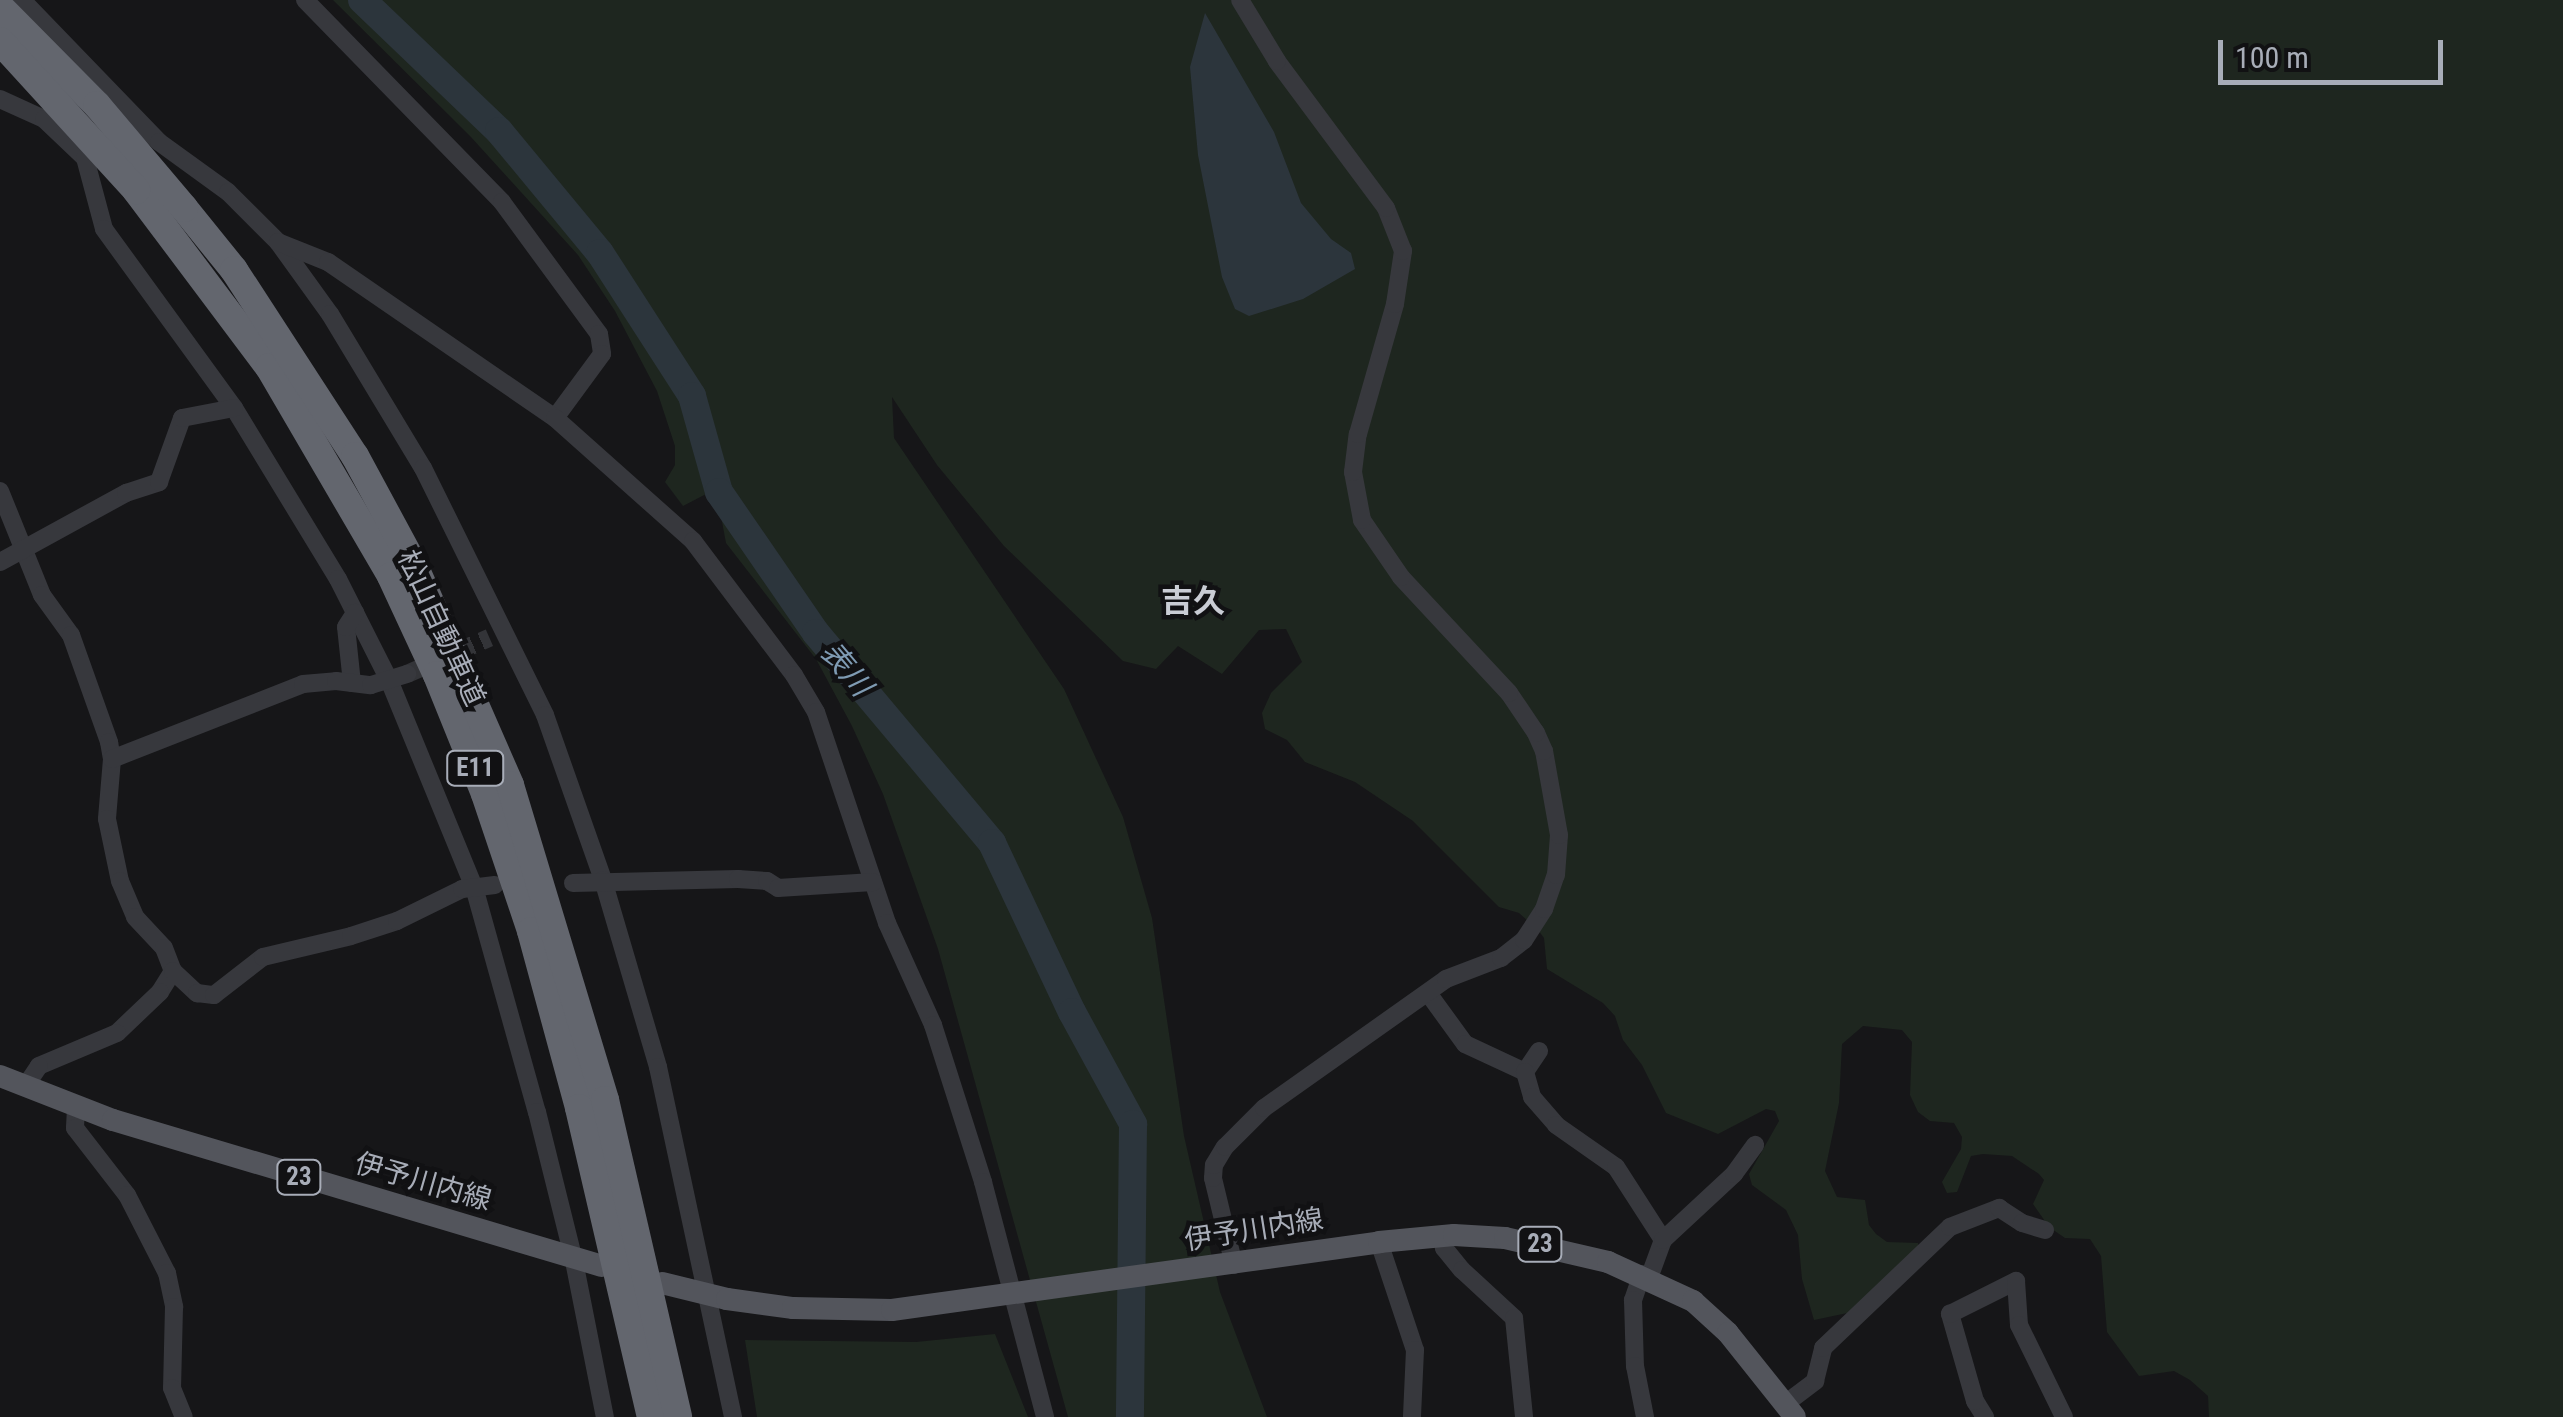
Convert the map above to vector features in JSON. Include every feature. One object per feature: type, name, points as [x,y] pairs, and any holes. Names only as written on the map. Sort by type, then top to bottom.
[{"type":"highway","name":"松山自動車道","points":[[0,6],[98,105],[184,208],[263,312],[354,456],[414,565],[489,734],[550,906],[595,1065],[678,1417]]},
{"type":"highway","name":"松山自動車道","points":[[0,42],[136,190],[270,367],[383,561],[437,675],[485,794],[531,931],[579,1108],[652,1417]]},
{"type":"main road","name":"伊予川内線","points":[[0,1076],[76,1108],[602,1266]]},
{"type":"main road","name":"伊予川内線","points":[[662,1283],[793,1308],[859,1311],[1018,1295],[1442,1236],[1553,1246],[1646,1276],[1706,1310],[1791,1413]]},
{"type":"street","points":[[22,0],[159,142],[228,192],[278,242],[330,314],[424,468],[496,634],[546,716],[602,880],[658,1067],[703,1293],[733,1417]]},
{"type":"street","points":[[305,0],[502,202],[600,334],[602,354],[555,418]]},
{"type":"street","points":[[1229,1266],[1214,1189],[1214,1165],[1220,1155],[1264,1108],[1446,980],[1501,958],[1524,940],[1544,909],[1556,875],[1559,835],[1544,750],[1509,693],[1401,577],[1362,520],[1354,496],[1358,434],[1395,304],[1404,251],[1386,208],[1277,61],[1240,0]]},
{"type":"street","points":[[0,99],[44,119],[85,158],[104,229],[234,408],[355,613],[398,677],[474,887],[573,1256],[605,1417]]},
{"type":"street","points":[[85,158],[159,142]]},
{"type":"street","points":[[278,242],[328,262],[555,418],[693,541],[794,675],[816,712],[886,923],[933,1025],[1018,1295],[1045,1417]]},
{"type":"street","points":[[0,562],[126,492],[163,478],[182,418],[234,408]]},
{"type":"street","points":[[0,492],[42,595],[72,636],[112,759],[106,799],[116,865],[135,918],[164,948],[173,971],[197,992],[214,995],[263,957],[300,952],[397,921],[474,887],[496,884]]},
{"type":"street","points":[[352,683],[346,627],[355,613]]},
{"type":"street","points":[[112,759],[284,690],[322,681],[372,685],[398,677]]},
{"type":"street","points":[[573,884],[602,880],[738,879],[766,882],[778,888],[873,882]]},
{"type":"street","points":[[25,1087],[40,1066],[117,1033],[160,992],[173,971]]},
{"type":"street","points":[[1428,993],[1465,1044],[1526,1072]]},
{"type":"street","points":[[1540,1051],[1526,1072],[1532,1097],[1556,1125],[1616,1167],[1664,1240]]},
{"type":"street","points":[[76,1108],[75,1128],[119,1182],[167,1273],[174,1307],[172,1388],[184,1417]]},
{"type":"street","points":[[1646,1417],[1636,1366],[1633,1300],[1664,1240],[1734,1174],[1755,1144]]},
{"type":"street","points":[[1791,1413],[1814,1381],[1823,1348],[1950,1227],[2000,1208],[2022,1224],[2045,1230]]},
{"type":"street","points":[[1442,1236],[1444,1248],[1462,1270],[1514,1318],[1524,1417]]},
{"type":"street","points":[[1379,1242],[1415,1350],[1412,1417]]},
{"type":"street","points":[[1985,1417],[1975,1401],[1950,1314],[2016,1281],[2019,1325],[2064,1417]]},
{"type":"shaded area","points":[[333,0],[2563,0],[2563,1417],[2209,1417],[2208,1396],[2190,1380],[2174,1371],[2139,1376],[2107,1332],[2101,1256],[2090,1239],[2065,1238],[2049,1227],[2033,1204],[2044,1180],[2039,1174],[2012,1156],[1971,1156],[1957,1192],[1947,1193],[1942,1182],[1961,1149],[1962,1137],[1954,1123],[1930,1121],[1918,1112],[1910,1095],[1912,1042],[1902,1030],[1863,1026],[1842,1044],[1839,1103],[1825,1171],[1837,1197],[1865,1200],[1869,1225],[1876,1234],[1887,1242],[1918,1243],[1919,1249],[1852,1312],[1814,1320],[1802,1279],[1798,1235],[1786,1210],[1752,1185],[1749,1174],[1779,1121],[1775,1111],[1766,1109],[1718,1134],[1666,1113],[1642,1065],[1623,1040],[1615,1016],[1603,1003],[1547,969],[1544,938],[1538,930],[1519,913],[1499,907],[1413,821],[1355,782],[1305,762],[1287,740],[1265,729],[1262,713],[1271,693],[1302,662],[1286,629],[1259,630],[1222,674],[1178,646],[1156,669],[1123,661],[1004,546],[937,465],[892,397],[894,438],[1064,689],[1123,817],[1152,918],[1184,1136],[1220,1292],[1267,1417],[1068,1417],[938,949],[883,794],[852,726],[816,659],[726,543],[720,511],[708,493],[683,506],[665,482],[675,465],[675,446],[657,391],[615,311],[578,255],[470,136]]},
{"type":"shaded area","points":[[1205,13],[1274,132],[1301,203],[1331,239],[1351,253],[1355,269],[1303,299],[1249,316],[1235,309],[1222,277],[1198,155],[1190,67]]},
{"type":"shaded area","points":[[995,1334],[1028,1417],[757,1417],[745,1340],[916,1342]]},
{"type":"waterway","name":"表川","points":[[362,0],[499,131],[600,253],[692,396],[719,492],[816,633],[992,843],[1072,1012],[1133,1124],[1130,1417]]},
{"type":"tunnel","points":[[407,674],[489,638]]},
{"type":"district","name":"吉久","points":[[1193,601]]}]
